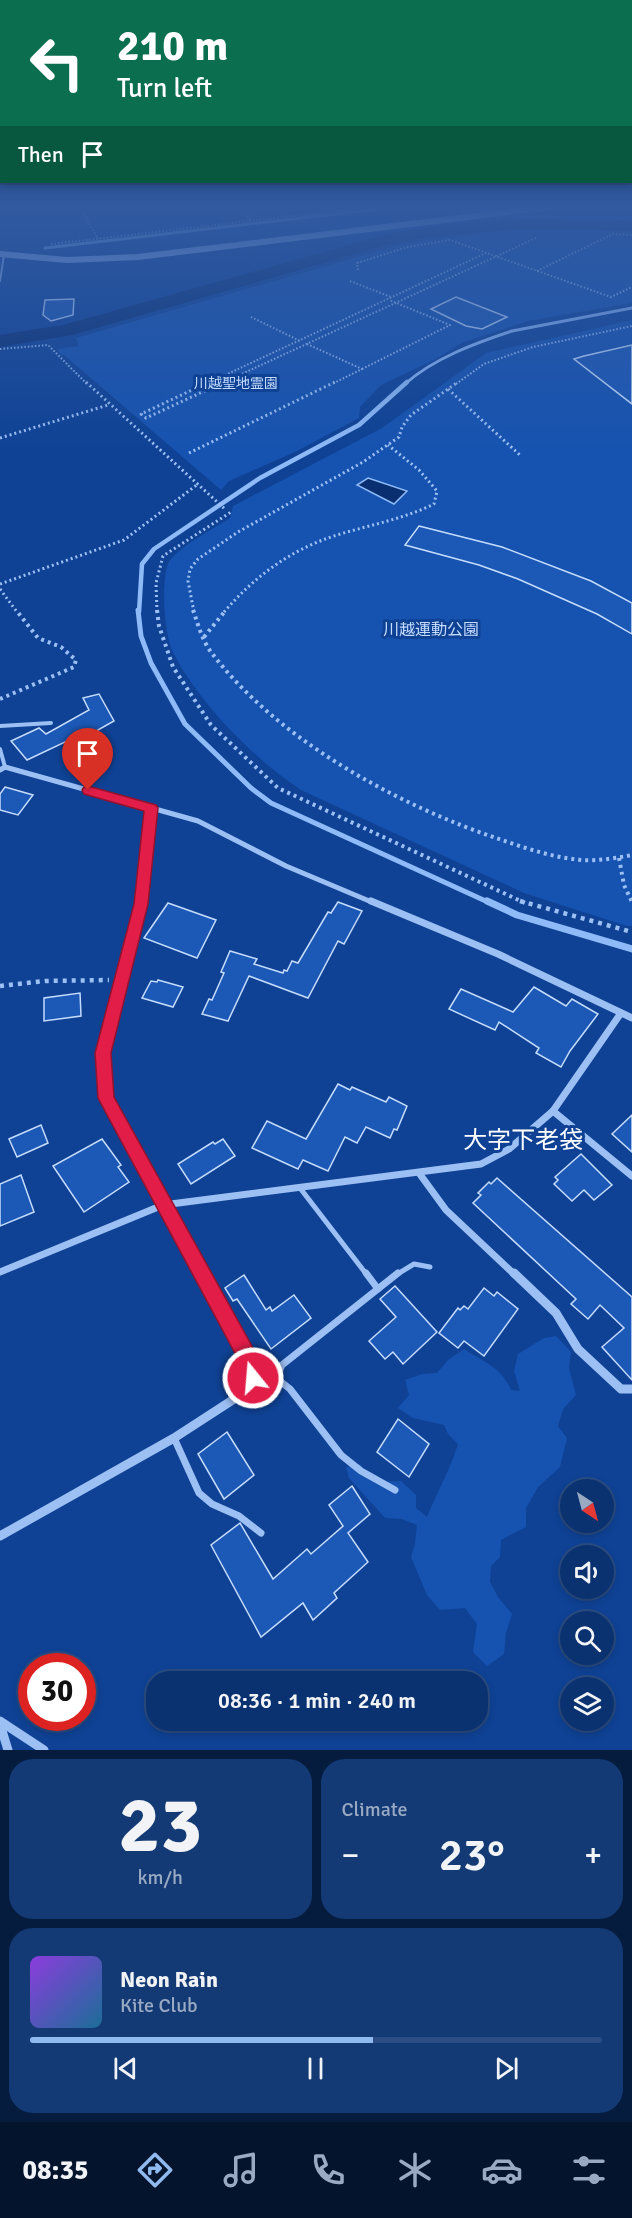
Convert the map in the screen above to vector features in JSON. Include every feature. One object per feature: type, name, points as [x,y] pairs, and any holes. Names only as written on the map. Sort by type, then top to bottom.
[{"type":"street","points":[[2,768],[198,821],[286,866],[498,954],[632,1018]]},
{"type":"street","points":[[0,1536],[174,1438],[248,1390],[255,1371],[106,1098],[103,1053],[141,904],[151,808]]},
{"type":"street","points":[[0,1272],[163,1205],[481,1164],[509,1149],[553,1111],[621,1012]]},
{"type":"street","points":[[553,1111],[632,1176]]},
{"type":"street","points":[[419,1173],[446,1210],[556,1313],[578,1349],[621,1389],[632,1389]]},
{"type":"street","points":[[0,1722],[8,1750]]},
{"type":"street","points":[[0,1722],[44,1750]]},
{"type":"lane","points":[[0,726],[51,723]]},
{"type":"lane","points":[[0,749],[4,757],[2,768]]},
{"type":"lane","points":[[300,1188],[378,1289]]},
{"type":"lane","points":[[276,1378],[282,1365],[405,1268],[414,1263],[430,1267]]},
{"type":"lane","points":[[253,1378],[276,1378],[290,1389],[341,1455],[361,1471],[395,1490]]},
{"type":"lane","points":[[174,1438],[199,1493],[212,1504],[239,1516],[261,1533]]},
{"type":"path","points":[[189,453],[450,325],[363,287]]},
{"type":"path","points":[[416,287],[141,414],[146,418],[432,287]]},
{"type":"path","points":[[582,287],[611,297],[632,287]]},
{"type":"path","points":[[251,317],[362,369]]},
{"type":"path","points":[[632,326],[533,347],[484,364],[411,415],[402,427],[399,437],[388,445],[350,471],[273,511],[198,558],[189,570],[189,594],[210,651],[252,697],[310,745],[352,771],[449,820],[497,839],[575,860],[619,858],[632,855]]},
{"type":"path","points":[[0,350],[48,345],[109,405],[226,510]]},
{"type":"path","points":[[448,388],[521,456]]},
{"type":"path","points":[[0,438],[109,405]]},
{"type":"path","points":[[204,638],[238,594],[255,578],[279,562],[334,536],[415,515],[434,504],[437,491],[419,470],[388,445]]},
{"type":"path","points":[[0,584],[124,540],[198,484]]},
{"type":"path","points":[[231,512],[163,556],[156,583],[159,626],[167,654],[211,725],[284,792],[519,901],[632,932]]},
{"type":"path","points":[[0,590],[38,638],[61,647],[76,660],[74,667],[0,699]]},
{"type":"path","points":[[619,858],[624,885],[632,902]]},
{"type":"path","points":[[0,986],[45,981],[122,980]]},
{"type":"green space","name":"川越聖地霊園","points":[[255,287],[632,287],[632,303],[528,321],[462,343],[434,360],[381,385],[360,407],[359,418],[297,451],[229,481],[221,490],[64,355],[61,355],[57,349],[79,346],[76,338]]},
{"type":"green space","name":"川越運動公園","points":[[632,320],[632,926],[627,926],[524,893],[301,790],[283,778],[247,747],[213,711],[185,673],[171,646],[164,597],[166,573],[172,558],[186,545],[230,518],[233,506],[382,428],[486,353]]},
{"type":"green space","points":[[556,1336],[571,1352],[569,1368],[576,1395],[563,1409],[558,1426],[567,1438],[560,1467],[538,1487],[526,1508],[526,1527],[501,1540],[500,1557],[491,1566],[490,1582],[498,1597],[512,1614],[506,1633],[504,1654],[487,1666],[473,1652],[477,1624],[465,1608],[440,1610],[427,1595],[411,1557],[417,1525],[402,1519],[385,1518],[349,1478],[346,1467],[360,1464],[374,1482],[401,1481],[416,1495],[416,1508],[427,1517],[458,1444],[448,1434],[444,1425],[413,1418],[398,1408],[409,1395],[405,1380],[422,1374],[437,1373],[448,1360],[464,1349],[497,1371],[511,1390],[520,1391],[514,1371],[518,1354],[544,1338]]},
{"type":"shaded area","points":[[368,478],[407,491],[394,504],[357,485]]},
{"type":"building","points":[[456,297],[507,317],[482,329],[466,326],[431,309]]},
{"type":"building","points":[[74,299],[73,315],[51,321],[43,315],[45,300]]},
{"type":"building","points":[[632,345],[632,404],[574,359],[584,356]]},
{"type":"building","points":[[419,526],[502,547],[591,581],[632,603],[632,634],[597,614],[518,579],[479,565],[405,545]]},
{"type":"building","points":[[99,694],[114,721],[98,730],[73,743],[69,740],[27,760],[11,741],[39,728],[46,734],[89,710],[83,698]]},
{"type":"building","points":[[5,787],[33,795],[18,815],[0,810],[0,794]]},
{"type":"building","points":[[338,902],[362,911],[344,944],[338,941],[308,998],[249,976],[228,1021],[202,1014],[209,999],[212,1000],[224,973],[221,972],[230,951],[257,959],[254,964],[283,973],[284,970],[287,971],[292,961],[298,963],[328,912],[331,913]]},
{"type":"building","points":[[168,903],[216,920],[197,958],[144,938]]},
{"type":"building","points":[[158,980],[183,987],[173,1007],[142,998],[151,981],[157,982]]},
{"type":"building","points":[[534,987],[566,1006],[572,999],[598,1014],[561,1067],[536,1053],[539,1048],[499,1022],[495,1030],[449,1009],[461,989],[513,1012]]},
{"type":"building","points":[[80,993],[81,1016],[44,1021],[44,998]]},
{"type":"building","points":[[338,1084],[350,1090],[352,1087],[386,1102],[389,1097],[407,1106],[397,1130],[394,1129],[390,1138],[366,1127],[357,1143],[345,1137],[328,1171],[303,1160],[298,1169],[252,1148],[267,1121],[306,1139]]},
{"type":"building","points":[[632,1115],[632,1152],[612,1134]]},
{"type":"building","points":[[41,1125],[48,1143],[17,1157],[9,1139]]},
{"type":"building","points":[[102,1139],[121,1165],[118,1167],[129,1182],[84,1212],[53,1166]]},
{"type":"building","points":[[223,1139],[235,1156],[191,1184],[178,1164],[213,1142],[215,1144]]},
{"type":"building","points":[[581,1154],[612,1185],[594,1200],[584,1190],[572,1201],[554,1184],[558,1180],[555,1177]]},
{"type":"building","points":[[21,1175],[34,1212],[0,1226],[0,1184]]},
{"type":"building","points":[[497,1178],[632,1297],[632,1380],[602,1347],[624,1328],[600,1305],[588,1319],[571,1304],[576,1299],[473,1203],[481,1195],[478,1193],[489,1182],[491,1184]]},
{"type":"building","points":[[244,1275],[266,1310],[270,1307],[272,1311],[294,1295],[311,1318],[271,1349],[237,1299],[233,1301],[225,1288]]},
{"type":"building","points":[[395,1286],[437,1332],[403,1364],[393,1352],[385,1359],[369,1341],[396,1317],[380,1299]]},
{"type":"building","points":[[484,1288],[494,1296],[497,1292],[518,1309],[484,1356],[464,1341],[458,1348],[439,1333],[458,1308],[460,1310],[464,1306],[468,1309]]},
{"type":"building","points":[[398,1419],[429,1444],[409,1477],[377,1452]]},
{"type":"building","points":[[227,1432],[254,1475],[224,1499],[198,1454]]},
{"type":"building","points":[[352,1486],[370,1514],[348,1533],[368,1562],[334,1593],[337,1598],[313,1620],[303,1603],[261,1637],[211,1545],[240,1523],[273,1579],[307,1549],[311,1554],[343,1526],[329,1505]]},
{"type":"waterway","points":[[0,341],[65,331],[221,287]]},
{"type":"waterway","points":[[405,384],[442,359],[512,331],[632,308]]},
{"type":"waterway","points":[[139,612],[142,564],[154,549],[260,478],[359,425],[407,382]]},
{"type":"waterway","points":[[138,610],[141,636],[151,663],[185,724],[251,788],[271,803],[490,903]]},
{"type":"waterway","points":[[487,901],[517,915],[632,949]]},
{"type":"district","name":"大字下老袋","points":[[523,1140]]},
{"type":"route","points":[[88,790],[151,808],[141,904],[103,1053],[106,1098],[255,1371],[253,1378]]}]
